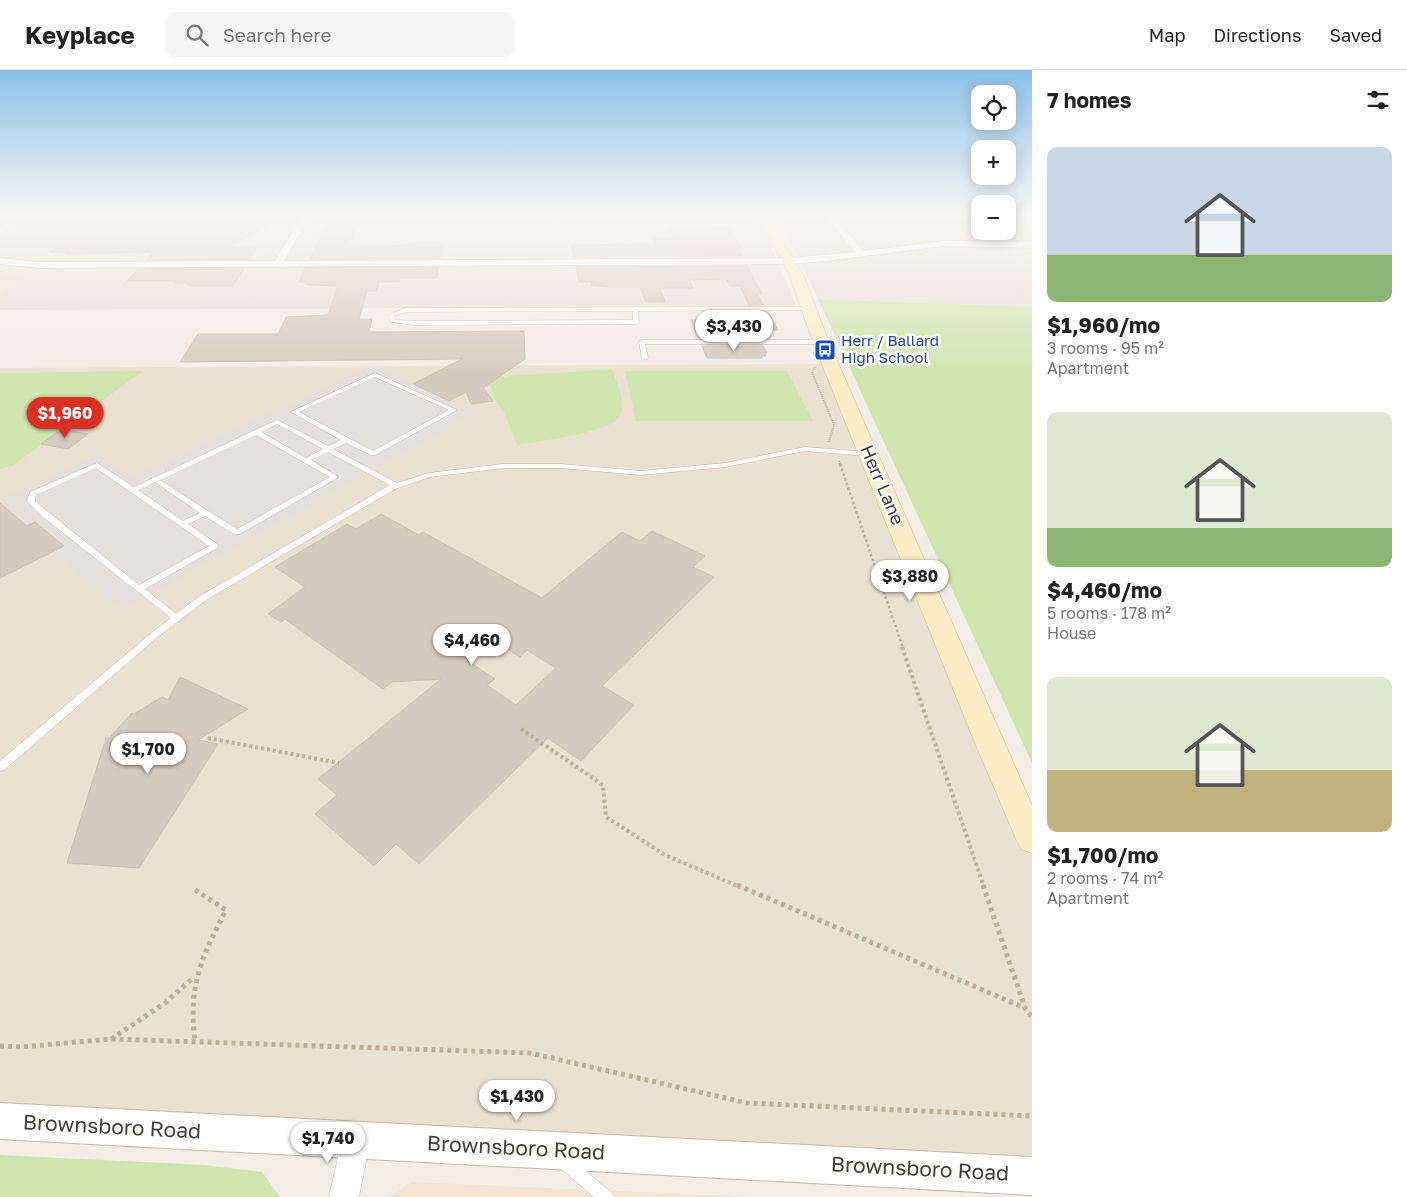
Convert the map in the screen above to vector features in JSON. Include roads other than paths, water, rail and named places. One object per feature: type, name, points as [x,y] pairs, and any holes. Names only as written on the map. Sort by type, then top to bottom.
[{"type":"main road","name":"Herr Lane","points":[[794,270],[821,342],[984,731],[1032,839]]},
{"type":"street","name":"Brownsboro Road","points":[[0,1121],[1032,1176]]},
{"type":"street","points":[[344,1197],[356,1140]]},
{"type":"lane","points":[[635,309],[636,322],[414,323],[393,321],[391,315],[406,310],[635,309],[810,309]]},
{"type":"lane","points":[[645,358],[642,342],[821,342]]},
{"type":"lane","points":[[375,375],[454,410],[373,454],[346,440],[294,412],[375,375]]},
{"type":"lane","points":[[133,490],[277,422],[397,486]]},
{"type":"lane","points":[[156,480],[237,532],[335,477],[256,432]]},
{"type":"lane","points":[[306,460],[346,440]]},
{"type":"lane","points":[[0,767],[176,618],[211,593],[356,507],[397,486],[429,475],[486,468],[560,466],[641,473],[724,465],[805,449],[869,454]]},
{"type":"lane","points":[[138,589],[214,546],[97,465],[33,494],[31,501],[138,589],[176,618]]},
{"type":"lane","points":[[182,524],[205,513]]},
{"type":"lane","points":[[548,1150],[606,1197]]},
{"type":"place","name":"Herr / Ballard High School","points":[[825,350]]}]
